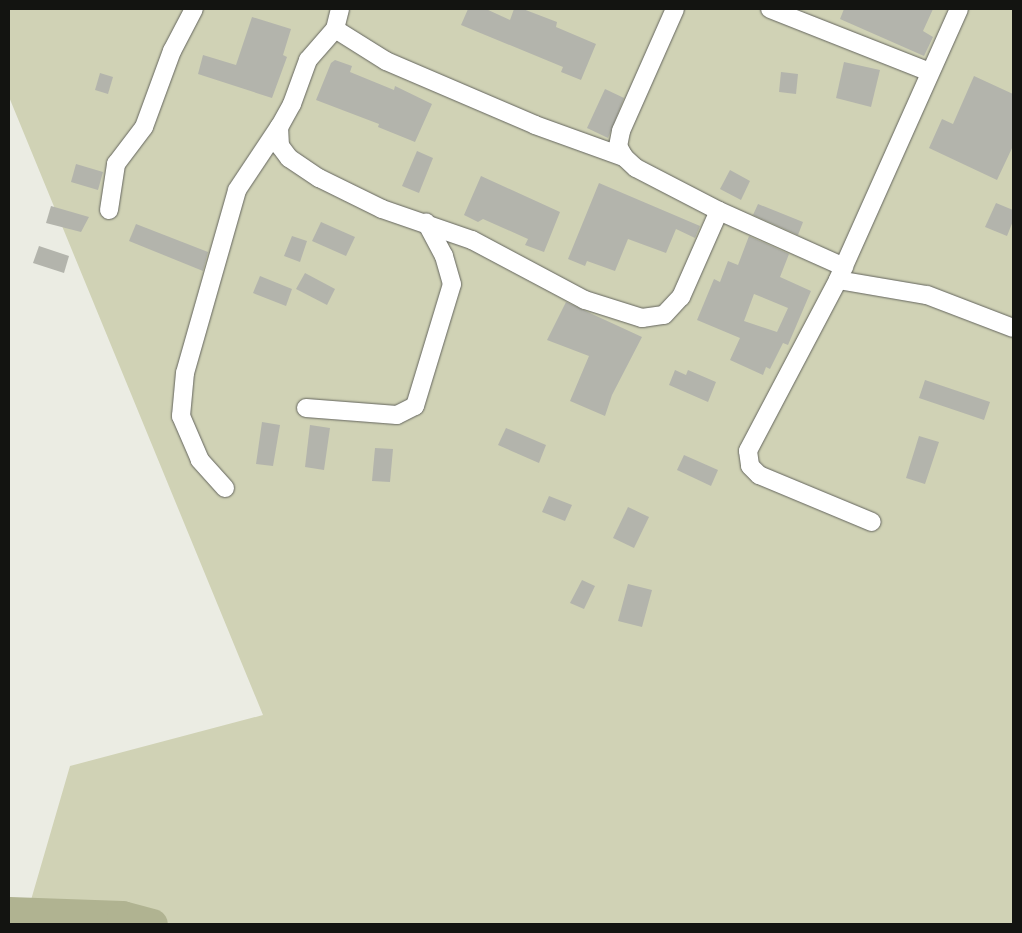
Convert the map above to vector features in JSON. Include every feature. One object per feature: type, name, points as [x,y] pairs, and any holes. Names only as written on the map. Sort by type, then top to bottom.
[{"type":"street","points":[[109,210],[116,164],[144,128],[172,51],[194,9]]},
{"type":"street","points":[[225,488],[200,460],[181,416],[185,374],[237,190],[279,127],[308,60],[334,29],[340,9]]},
{"type":"street","points":[[675,9],[621,131],[618,146],[624,157],[636,168],[841,273],[927,294],[1013,328]]},
{"type":"street","points":[[770,9],[930,72]]},
{"type":"street","points":[[872,522],[759,475],[750,466],[748,451],[841,273],[959,9]]},
{"type":"street","points":[[334,29],[386,61],[535,125],[624,157]]},
{"type":"street","points":[[279,127],[280,146],[296,163],[382,208],[426,222],[472,240],[586,300],[642,318],[664,315],[681,297],[719,211]]},
{"type":"street","points":[[306,408],[397,415],[415,406],[452,284],[444,256],[426,222]]},
{"type":"green space","points":[[9,9],[1013,9],[1013,924],[24,924],[70,766],[263,715],[9,97]]},
{"type":"building","points":[[468,9],[486,9],[510,20],[514,9],[523,9],[557,22],[556,27],[596,44],[581,80],[561,72],[563,67],[461,25]]},
{"type":"building","points":[[844,9],[933,9],[923,31],[933,37],[924,56],[840,19]]},
{"type":"building","points":[[252,17],[291,29],[283,55],[287,57],[272,98],[198,74],[203,55],[236,65]]},
{"type":"building","points":[[335,60],[352,66],[350,72],[394,90],[395,86],[432,104],[415,142],[378,127],[379,124],[316,100],[331,63]]},
{"type":"building","points":[[844,62],[880,70],[871,107],[836,98]]},
{"type":"building","points":[[781,72],[798,74],[796,94],[779,92]]},
{"type":"building","points":[[100,73],[113,77],[108,94],[95,90]]},
{"type":"building","points":[[974,76],[1013,94],[1013,146],[997,180],[929,148],[942,119],[953,124]]},
{"type":"building","points":[[605,89],[624,98],[608,138],[587,128]]},
{"type":"building","points":[[417,151],[433,158],[419,193],[402,186]]},
{"type":"building","points":[[76,164],[103,172],[98,190],[71,182]]},
{"type":"building","points":[[730,170],[750,181],[741,200],[720,189]]},
{"type":"building","points":[[481,176],[560,212],[544,252],[525,245],[528,239],[483,219],[478,222],[464,215]]},
{"type":"building","points":[[599,183],[700,226],[695,238],[676,229],[666,253],[628,239],[615,271],[587,261],[585,266],[568,259]]},
{"type":"building","points":[[996,203],[1013,210],[1013,221],[1007,236],[985,227]]},
{"type":"building","points":[[758,204],[803,222],[798,235],[753,215]]},
{"type":"building","points":[[51,206],[89,217],[81,232],[46,223]]},
{"type":"building","points":[[321,222],[355,237],[346,256],[312,241]]},
{"type":"building","points":[[136,224],[208,252],[203,271],[129,241]]},
{"type":"building","points":[[292,236],[307,241],[300,262],[284,256]]},
{"type":"building","points":[[749,236],[789,254],[780,277],[811,291],[788,345],[783,343],[770,369],[766,367],[763,375],[730,360],[740,338],[697,320],[714,279],[720,282],[728,261],[738,265]],"holes":[[[754,294],[788,308],[777,332],[744,321]]]},
{"type":"building","points":[[39,246],[69,256],[64,273],[33,263]]},
{"type":"building","points":[[305,273],[335,289],[327,305],[296,289]]},
{"type":"building","points":[[260,276],[292,289],[286,306],[253,293]]},
{"type":"building","points":[[566,302],[642,337],[612,395],[605,416],[570,401],[589,356],[547,340]]},
{"type":"building","points":[[675,370],[686,375],[688,370],[716,382],[708,402],[669,385]]},
{"type":"building","points":[[925,380],[990,402],[984,420],[919,398]]},
{"type":"building","points":[[262,422],[280,425],[273,466],[256,464]]},
{"type":"building","points":[[310,425],[330,428],[324,470],[305,467]]},
{"type":"building","points":[[506,428],[546,445],[539,463],[498,445]]},
{"type":"building","points":[[919,436],[939,442],[925,484],[906,478]]},
{"type":"building","points":[[375,448],[393,449],[390,482],[372,481]]},
{"type":"building","points":[[684,455],[718,470],[711,486],[677,470]]},
{"type":"building","points":[[549,496],[572,505],[565,521],[542,512]]},
{"type":"building","points":[[628,507],[649,517],[634,548],[613,538]]},
{"type":"building","points":[[582,580],[595,586],[584,609],[570,603]]},
{"type":"building","points":[[628,584],[652,590],[642,627],[618,621]]},
{"type":"waterway","points":[[9,912],[122,916],[152,924]]}]
